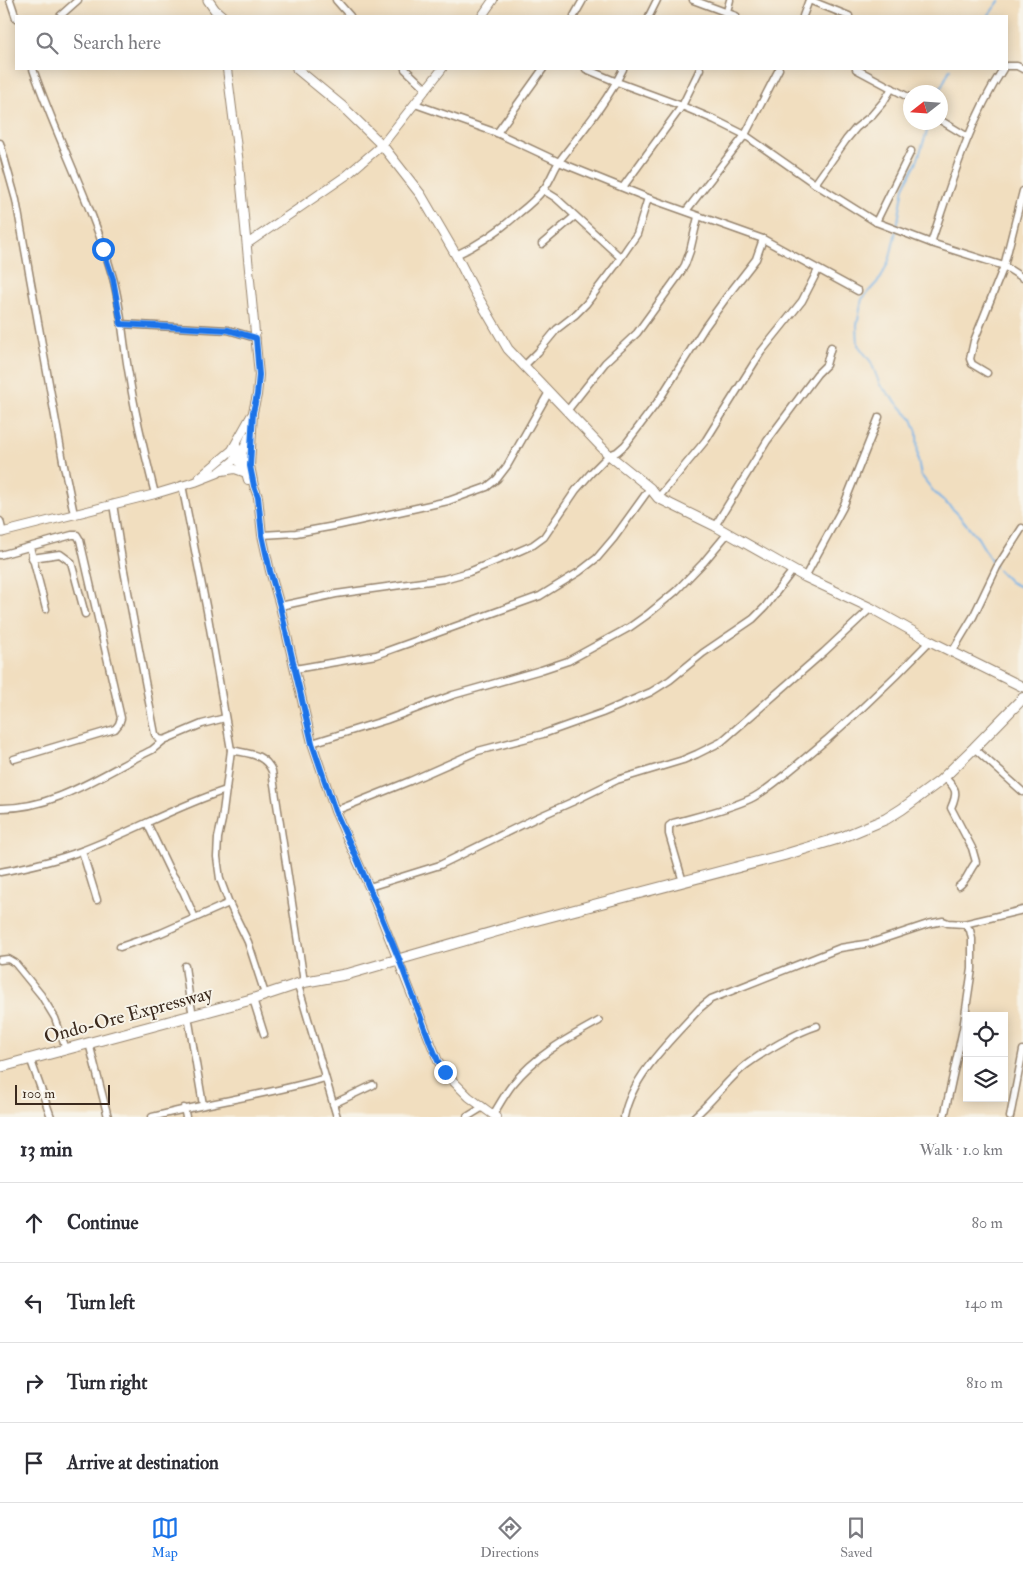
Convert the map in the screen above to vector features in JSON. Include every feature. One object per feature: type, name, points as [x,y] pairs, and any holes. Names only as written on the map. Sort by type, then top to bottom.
[{"type":"main road","points":[[208,0],[218,14]]},
{"type":"main road","points":[[298,70],[342,106],[382,145],[421,195],[508,348],[609,455],[650,488],[658,498],[715,526],[793,570],[871,608],[930,641],[1023,687]]},
{"type":"main road","name":"Ondo-Ore Expressway","points":[[0,1067],[254,999],[301,984],[348,974],[525,923],[815,846],[869,827],[902,809],[944,777],[1023,698]]},
{"type":"street","points":[[10,0],[15,15]]},
{"type":"street","points":[[61,15],[78,0]]},
{"type":"street","points":[[336,0],[349,15]]},
{"type":"street","points":[[483,15],[493,0]]},
{"type":"street","points":[[575,15],[583,0]]},
{"type":"street","points":[[650,15],[657,0]]},
{"type":"street","points":[[693,0],[726,15],[730,0]]},
{"type":"street","points":[[803,15],[809,0],[846,15]]},
{"type":"street","points":[[1008,66],[1017,66],[1023,69]]},
{"type":"street","points":[[33,70],[113,279],[129,376],[155,494]]},
{"type":"street","points":[[195,482],[237,452],[253,412],[259,375],[239,164],[227,70]]},
{"type":"street","points":[[406,70],[426,89]]},
{"type":"street","points":[[247,244],[347,175],[382,145],[441,70]]},
{"type":"street","points":[[497,133],[542,70]]},
{"type":"street","points":[[588,70],[682,106],[746,135],[815,184],[876,222],[931,243],[1004,266],[1023,278]]},
{"type":"street","points":[[456,255],[497,232],[543,190],[559,162],[590,122],[617,82],[623,70]]},
{"type":"street","points":[[623,187],[682,106],[700,70]]},
{"type":"street","points":[[686,211],[746,135],[778,70]]},
{"type":"street","points":[[858,70],[903,94]]},
{"type":"street","points":[[931,243],[968,137],[991,88],[1002,70]]},
{"type":"street","points":[[815,184],[846,140],[884,102],[892,88]]},
{"type":"street","points":[[414,104],[497,133],[559,162],[648,198],[763,239],[858,291]]},
{"type":"street","points":[[948,125],[968,137]]},
{"type":"street","points":[[0,143],[20,219],[74,514]]},
{"type":"street","points":[[876,222],[911,151]]},
{"type":"street","points":[[543,190],[556,198],[620,257]]},
{"type":"street","points":[[987,373],[972,364],[970,359],[974,341],[1004,266],[1023,191]]},
{"type":"street","points":[[524,366],[557,329],[575,316],[586,304],[615,266],[637,234],[648,198]]},
{"type":"street","points":[[542,244],[575,216]]},
{"type":"street","points":[[567,411],[605,363],[637,333],[679,275],[690,251],[698,217]]},
{"type":"street","points":[[280,606],[336,594],[444,579],[469,572],[517,552],[533,545],[544,537],[576,490],[609,455],[617,452],[625,445],[659,400],[705,327],[753,264],[763,239]]},
{"type":"street","points":[[658,498],[706,440],[758,357],[802,301],[818,270]]},
{"type":"street","points":[[121,324],[228,330],[256,338]]},
{"type":"street","points":[[715,526],[767,441],[816,374],[826,365],[831,347]]},
{"type":"street","points":[[262,535],[296,533],[388,515],[448,501],[487,487],[497,479],[507,466],[549,392]]},
{"type":"street","points":[[253,412],[248,470],[250,487],[258,497],[262,535],[312,743],[335,811],[399,959],[438,1061],[452,1080],[469,1097],[494,1116],[511,1086],[541,1055],[599,1021]]},
{"type":"street","points":[[805,576],[843,507],[879,417]]},
{"type":"street","points":[[218,472],[248,439],[252,427]]},
{"type":"street","points":[[237,452],[248,470]]},
{"type":"street","points":[[0,521],[1,533],[155,494],[195,482],[218,472],[235,469],[248,470]]},
{"type":"street","points":[[182,485],[207,611],[231,750],[218,838],[217,857],[220,879],[248,942],[265,994]]},
{"type":"street","points":[[295,669],[376,655],[540,596],[566,581],[597,558],[650,488]]},
{"type":"street","points":[[113,504],[156,734],[159,739],[164,740]]},
{"type":"street","points":[[952,652],[973,617],[997,566],[1022,528]]},
{"type":"street","points":[[312,743],[386,720],[453,695],[568,661],[630,627],[647,615],[676,591],[728,533]]},
{"type":"street","points":[[0,555],[77,535],[80,540],[121,718],[115,729],[14,759]]},
{"type":"street","points":[[30,547],[46,609]]},
{"type":"street","points":[[32,558],[60,554],[71,562],[85,614]]},
{"type":"street","points":[[335,811],[478,751],[544,734],[651,692],[753,619],[765,607],[793,570]]},
{"type":"street","points":[[369,887],[440,865],[617,780],[683,760],[713,746],[728,736],[772,698],[871,608]]},
{"type":"street","points":[[683,882],[669,834],[670,826],[673,823],[737,804],[761,793],[810,755],[900,673],[930,641]]},
{"type":"street","points":[[0,808],[33,805],[65,795],[152,750],[164,740],[202,724],[225,718]]},
{"type":"street","points":[[974,748],[1023,792]]},
{"type":"street","points":[[231,750],[258,756],[268,763],[272,771],[301,984],[337,1117]]},
{"type":"street","points":[[944,777],[955,788],[956,797],[951,808],[972,848],[976,862],[964,882],[959,886]]},
{"type":"street","points":[[0,872],[58,859],[82,851],[226,790]]},
{"type":"street","points":[[147,823],[195,918]]},
{"type":"street","points":[[82,851],[97,900]]},
{"type":"street","points":[[120,947],[161,933],[230,903]]},
{"type":"street","points":[[624,1117],[629,1098],[638,1079],[700,1008],[711,999],[840,948],[871,943],[935,922],[943,921],[964,924],[1023,910]]},
{"type":"street","points":[[944,1117],[963,1028],[972,969],[972,939],[970,930],[964,924]]},
{"type":"street","points":[[0,960],[8,959],[15,963],[41,995],[55,1018],[66,1049]]},
{"type":"street","points":[[185,966],[203,1105]]},
{"type":"street","points":[[254,999],[264,1034]]},
{"type":"street","points":[[694,1117],[746,1065],[775,1046],[805,1030],[817,1026]]},
{"type":"street","points":[[89,1043],[108,1117]]},
{"type":"street","points":[[1010,1117],[1022,1064],[1023,1050]]},
{"type":"street","points":[[30,1058],[51,1117]]},
{"type":"street","points":[[152,1117],[184,1108],[290,1088],[325,1078]]},
{"type":"street","points":[[333,1104],[374,1084]]},
{"type":"street","points":[[467,1117],[483,1107]]},
{"type":"street","points":[[184,1108],[186,1117]]},
{"type":"waterway","points":[[989,15],[1000,0]]},
{"type":"waterway","points":[[942,85],[950,70]]},
{"type":"waterway","points":[[897,227],[904,187],[918,159],[927,130]]},
{"type":"waterway","points":[[896,231],[890,258],[881,278],[862,299],[857,325],[858,345],[871,362],[880,385],[912,419],[917,432],[918,460],[921,475],[934,492],[956,512],[978,538],[995,567]]},
{"type":"waterway","points":[[998,570],[1010,582],[1023,588]]},
{"type":"route","points":[[103,249],[113,279],[121,324],[228,330],[256,338],[259,375],[253,412],[250,466],[258,497],[262,535],[270,571],[312,743],[335,811],[399,959],[438,1061],[445,1072]]}]
